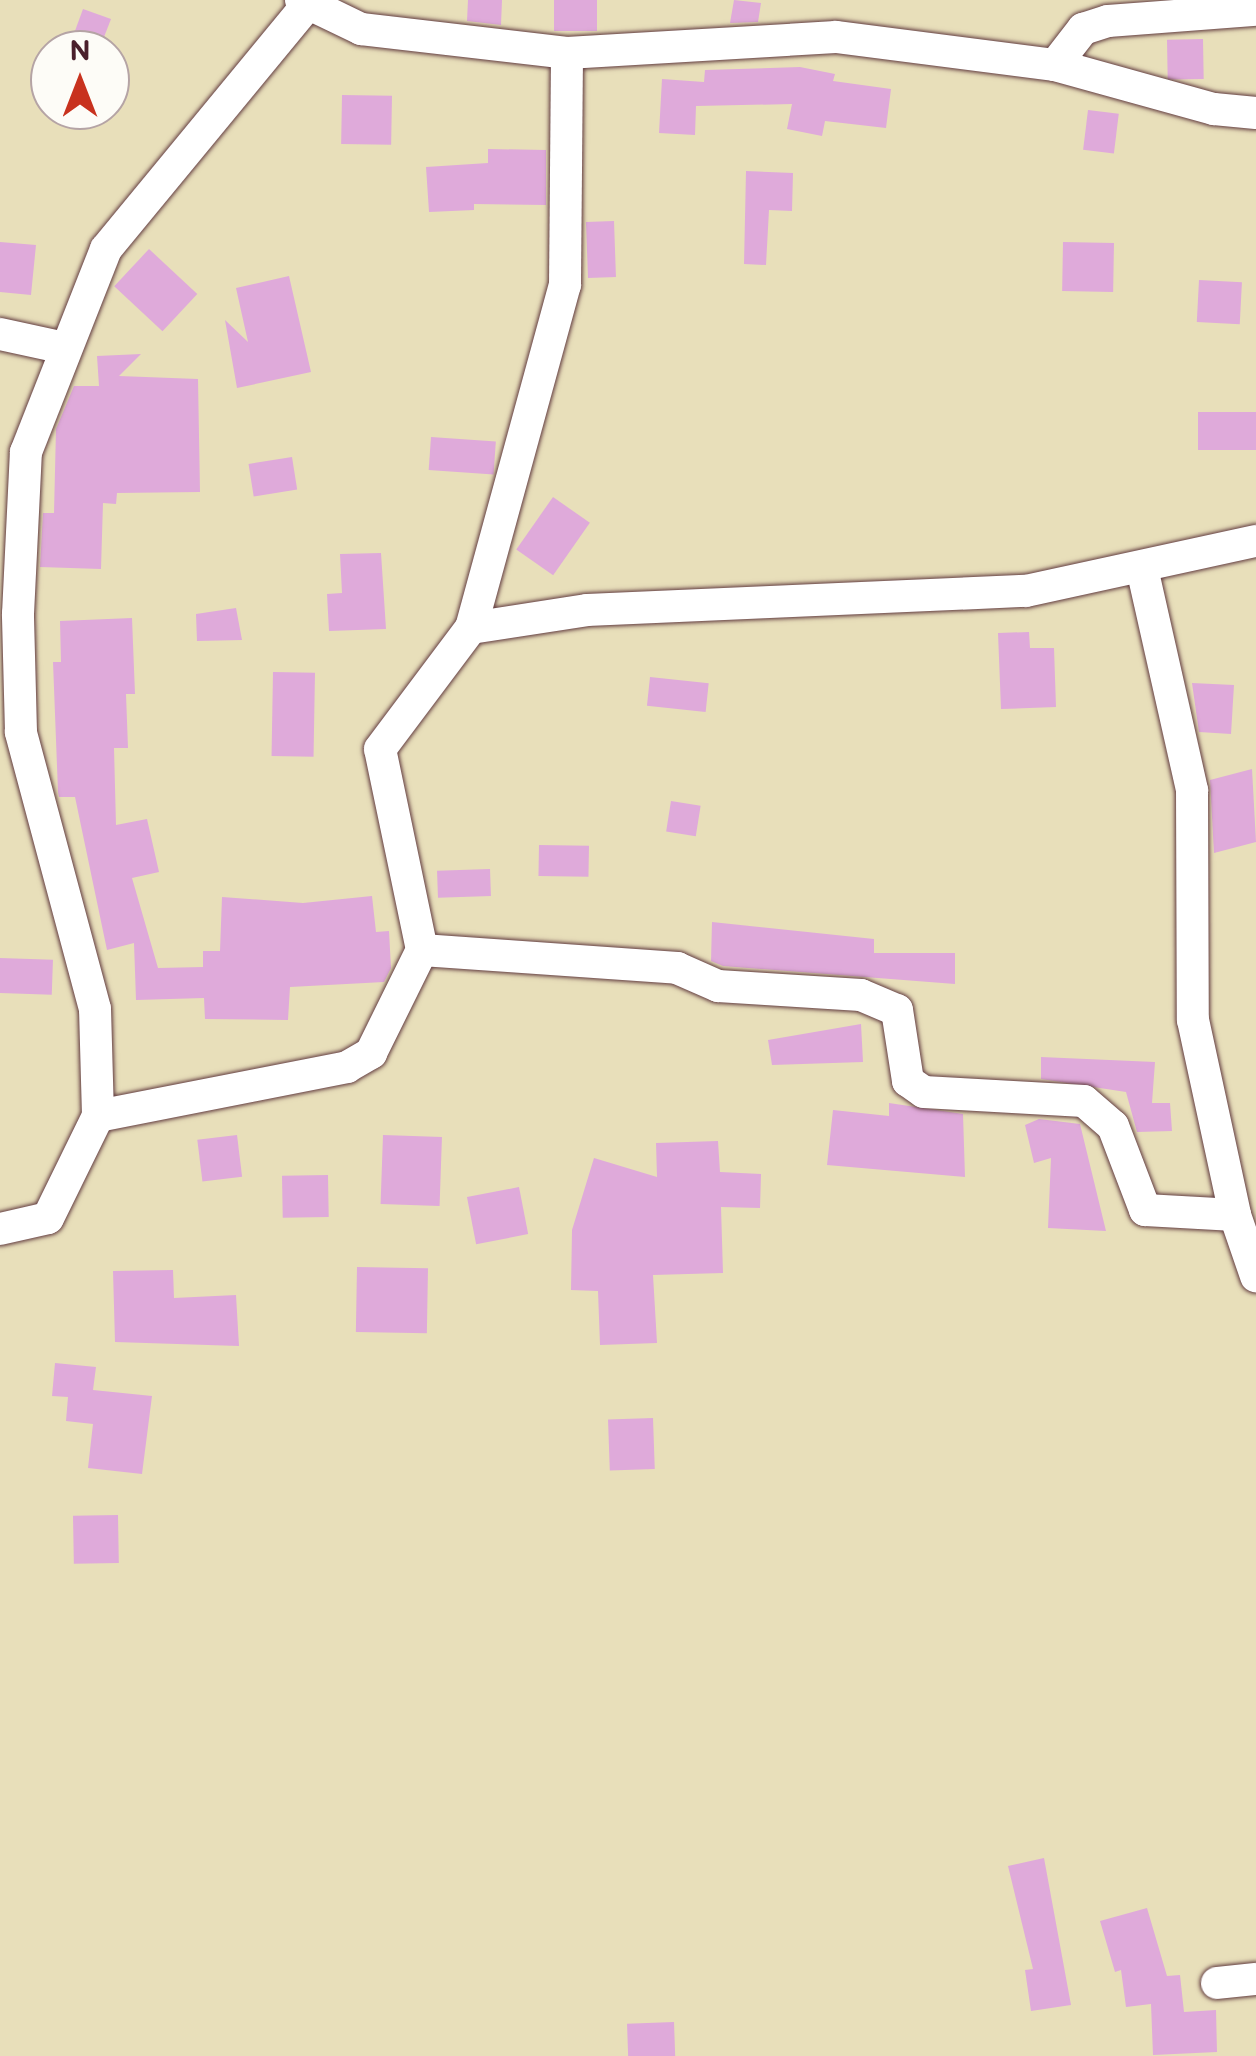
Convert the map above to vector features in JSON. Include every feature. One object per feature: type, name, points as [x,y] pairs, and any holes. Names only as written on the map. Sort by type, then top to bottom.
[{"type":"street","points":[[0,1230],[48,1218],[98,1116],[95,1009],[21,732],[18,614],[26,452],[106,248],[304,3],[360,29],[566,54],[836,37],[1055,65],[1214,108],[1256,113]]},
{"type":"street","points":[[1055,65],[1083,29],[1108,21],[1256,10]]},
{"type":"street","points":[[98,1116],[347,1066],[372,1053],[422,950],[380,749],[471,628],[565,285],[566,54]]},
{"type":"street","points":[[0,334],[65,348]]},
{"type":"street","points":[[471,628],[587,610],[1026,591],[1256,541]]},
{"type":"street","points":[[1142,568],[1192,790],[1193,1020],[1235,1215],[1256,1276]]},
{"type":"street","points":[[422,950],[677,968],[732,988],[861,995],[896,1010],[908,1081],[924,1092],[1084,1101],[1113,1126],[1145,1210],[1235,1215]]},
{"type":"street","points":[[1217,1983],[1256,1979]]},
{"type":"building","points":[[468,0],[502,0],[501,25],[467,21]]},
{"type":"building","points":[[554,0],[597,0],[597,31],[554,31]]},
{"type":"building","points":[[734,0],[761,3],[758,22],[730,23]]},
{"type":"building","points":[[83,9],[111,19],[107,30],[75,30]]},
{"type":"building","points":[[1203,39],[1204,79],[1168,80],[1167,40]]},
{"type":"building","points":[[800,67],[835,74],[833,81],[891,89],[886,128],[825,121],[822,136],[787,129],[792,104],[696,106],[695,135],[659,133],[662,79],[704,82],[705,70]]},
{"type":"building","points":[[342,95],[392,96],[391,145],[341,144]]},
{"type":"building","points":[[1088,110],[1119,114],[1114,153],[1083,150]]},
{"type":"building","points":[[488,149],[546,150],[546,205],[474,204],[474,210],[429,212],[426,167],[488,163]]},
{"type":"building","points":[[746,171],[793,173],[792,211],[769,210],[766,265],[744,264]]},
{"type":"building","points":[[614,221],[616,277],[588,278],[586,222]]},
{"type":"building","points":[[0,242],[36,245],[31,295],[0,292]]},
{"type":"building","points":[[1063,242],[1114,243],[1113,292],[1062,291]]},
{"type":"building","points":[[149,249],[197,294],[162,331],[114,286]]},
{"type":"building","points":[[289,276],[311,372],[237,388],[225,320],[248,342],[236,288]]},
{"type":"building","points":[[1199,280],[1242,282],[1240,324],[1197,322]]},
{"type":"building","points":[[141,354],[119,376],[198,379],[200,492],[117,493],[116,504],[103,503],[101,569],[40,567],[43,513],[54,513],[56,429],[74,386],[99,386],[97,356]]},
{"type":"building","points":[[1198,412],[1256,412],[1256,450],[1198,450]]},
{"type":"building","points":[[431,437],[496,442],[494,474],[429,470]]},
{"type":"building","points":[[292,457],[297,490],[254,496],[249,464]]},
{"type":"building","points":[[553,497],[590,523],[553,575],[516,549]]},
{"type":"building","points":[[381,553],[386,629],[329,631],[327,594],[342,593],[340,554]]},
{"type":"building","points":[[236,608],[242,640],[197,641],[196,614]]},
{"type":"building","points":[[132,618],[135,694],[126,694],[128,748],[114,748],[116,825],[147,819],[159,872],[132,878],[158,968],[203,967],[203,951],[220,951],[222,897],[303,903],[372,896],[376,932],[389,931],[391,968],[384,982],[290,987],[288,1020],[205,1019],[204,998],[136,1000],[134,943],[107,950],[75,797],[59,797],[53,662],[61,662],[60,621]]},
{"type":"building","points":[[1029,632],[1030,648],[1054,648],[1056,707],[1001,709],[998,633]]},
{"type":"building","points":[[273,672],[315,673],[314,757],[272,756]]},
{"type":"building","points":[[650,677],[709,683],[706,712],[647,706]]},
{"type":"building","points":[[1192,683],[1234,685],[1231,734],[1199,732]]},
{"type":"building","points":[[1252,769],[1256,842],[1214,853],[1210,780]]},
{"type":"building","points":[[671,801],[701,806],[696,836],[666,832]]},
{"type":"building","points":[[539,845],[589,846],[588,877],[538,876]]},
{"type":"building","points":[[490,869],[491,896],[438,898],[437,871]]},
{"type":"building","points":[[712,922],[874,939],[874,953],[955,953],[955,984],[723,966],[711,961]]},
{"type":"building","points":[[0,958],[53,960],[52,995],[0,993]]},
{"type":"building","points":[[861,1024],[863,1062],[772,1065],[768,1040]]},
{"type":"building","points":[[1041,1057],[1155,1062],[1152,1103],[1170,1103],[1172,1131],[1137,1132],[1126,1092],[1041,1079]]},
{"type":"building","points":[[889,1103],[963,1114],[965,1177],[827,1165],[833,1110],[889,1116]]},
{"type":"building","points":[[1039,1119],[1080,1124],[1106,1231],[1048,1228],[1051,1158],[1034,1163],[1025,1125]]},
{"type":"building","points":[[237,1135],[242,1177],[202,1182],[197,1140]]},
{"type":"building","points":[[383,1135],[442,1137],[440,1206],[381,1204]]},
{"type":"building","points":[[718,1141],[720,1172],[761,1174],[760,1208],[721,1207],[723,1273],[653,1275],[657,1343],[600,1345],[598,1291],[571,1290],[572,1230],[594,1158],[657,1177],[656,1143]]},
{"type":"building","points":[[328,1175],[329,1217],[283,1218],[282,1176]]},
{"type":"building","points":[[519,1187],[528,1234],[476,1244],[467,1197]]},
{"type":"building","points":[[357,1267],[428,1268],[427,1333],[356,1332]]},
{"type":"building","points":[[173,1270],[174,1298],[236,1295],[239,1346],[115,1342],[113,1271]]},
{"type":"building","points":[[55,1363],[96,1367],[93,1390],[152,1396],[142,1474],[88,1468],[93,1424],[66,1421],[68,1397],[52,1396]]},
{"type":"building","points":[[653,1418],[655,1469],[610,1471],[608,1420]]},
{"type":"building","points":[[118,1515],[119,1563],[74,1564],[73,1516]]},
{"type":"building","points":[[1044,1858],[1071,2005],[1031,2011],[1025,1970],[1033,1969],[1008,1866]]},
{"type":"building","points":[[1147,1908],[1167,1976],[1180,1975],[1184,2012],[1216,2010],[1217,2052],[1153,2055],[1151,2004],[1126,2007],[1121,1970],[1115,1972],[1100,1921]]},
{"type":"building","points":[[674,2022],[675,2056],[628,2056],[627,2024]]}]
